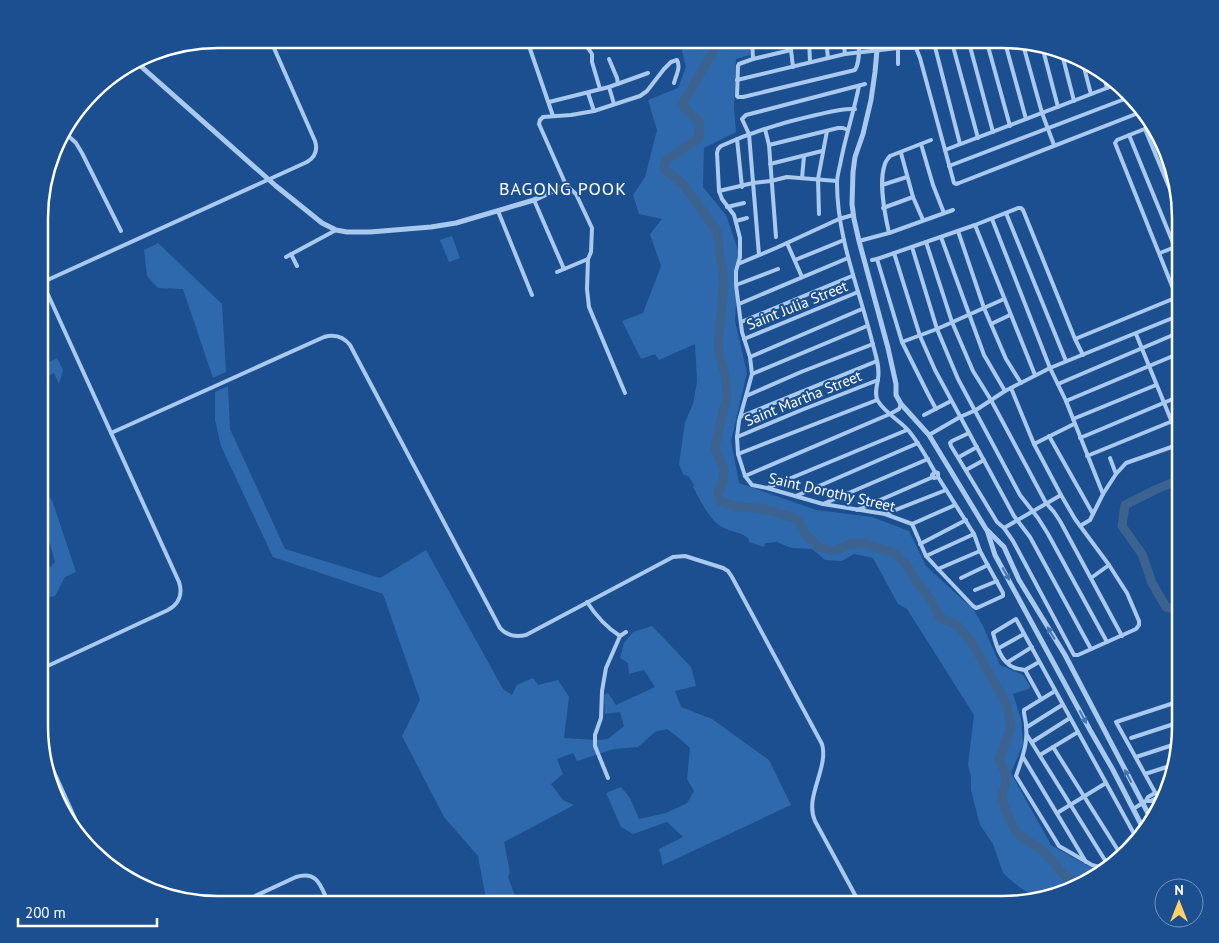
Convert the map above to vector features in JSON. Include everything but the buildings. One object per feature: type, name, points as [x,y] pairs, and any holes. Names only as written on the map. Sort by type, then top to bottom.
[{"type":"street","points":[[48,280],[310,160],[317,146],[316,140],[274,48]]},
{"type":"street","points":[[530,48],[553,116]]},
{"type":"street","points":[[588,48],[592,54],[592,62],[600,89]]},
{"type":"street","points":[[753,59],[754,48]]},
{"type":"street","points":[[809,48],[810,62]]},
{"type":"street","points":[[827,48],[828,58]]},
{"type":"street","points":[[844,48],[845,54]]},
{"type":"street","points":[[898,48],[898,64]]},
{"type":"street","points":[[737,80],[859,51],[916,48],[949,166],[954,183],[956,184],[1136,114]]},
{"type":"street","points":[[936,48],[960,144]]},
{"type":"street","points":[[953,48],[978,138]]},
{"type":"street","points":[[970,48],[993,132]]},
{"type":"street","points":[[988,48],[1010,126]]},
{"type":"street","points":[[1006,48],[1026,119]]},
{"type":"street","points":[[793,67],[790,50],[739,64],[736,96],[743,97],[855,70],[859,51]]},
{"type":"street","points":[[877,50],[871,100],[855,157],[852,204],[859,241],[888,348],[896,384],[896,395],[928,435],[986,529],[995,555],[1090,730],[1114,770],[1140,823]]},
{"type":"street","points":[[1024,50],[1042,113],[1054,145]]},
{"type":"street","points":[[1044,53],[1058,107]]},
{"type":"street","points":[[609,59],[618,84]]},
{"type":"street","points":[[1063,59],[1074,101]]},
{"type":"street","points":[[625,393],[589,307],[587,289],[588,259],[592,228],[576,194],[566,186],[539,124],[543,117],[594,110],[640,96],[647,91],[671,62],[677,60],[679,66],[674,83]]},
{"type":"street","points":[[140,66],[269,180],[322,223],[336,230],[370,232],[456,223],[534,200],[566,186]]},
{"type":"street","points":[[1084,69],[1091,94]]},
{"type":"street","points":[[549,102],[588,93],[648,74]]},
{"type":"street","points":[[759,255],[749,134],[742,119],[746,115],[865,84]]},
{"type":"street","points":[[1106,84],[1107,88]]},
{"type":"street","points":[[859,86],[837,181],[839,219],[852,276],[877,361],[879,372],[876,391],[877,400],[918,444],[935,472],[938,473],[938,477],[974,534],[980,551],[997,581],[975,590]]},
{"type":"street","points":[[609,87],[614,104]]},
{"type":"street","points":[[945,150],[1110,87]]},
{"type":"street","points":[[588,93],[594,110]]},
{"type":"street","points":[[949,166],[1124,99]]},
{"type":"street","points":[[854,110],[844,108],[801,118],[749,134],[718,149],[720,191],[722,199],[734,215],[740,238],[740,257],[736,271],[736,285],[744,339],[750,357],[752,374],[740,417],[737,437],[738,454],[745,476],[890,414],[899,409],[902,404]]},
{"type":"street","points":[[769,145],[827,131],[843,128],[848,130]]},
{"type":"street","points":[[1168,184],[1145,128],[1116,140],[1115,144],[1172,281]]},
{"type":"street","points":[[765,129],[769,145],[776,237]]},
{"type":"street","points":[[818,214],[818,179],[827,131]]},
{"type":"street","points":[[1129,135],[1172,242]]},
{"type":"street","points":[[68,136],[76,143],[82,153],[121,231]]},
{"type":"street","points":[[737,139],[742,186]]},
{"type":"street","points":[[889,232],[883,208],[882,185],[886,159],[931,140]]},
{"type":"street","points":[[921,144],[933,185],[944,213]]},
{"type":"street","points":[[770,164],[822,151]]},
{"type":"street","points":[[901,153],[913,198],[923,220]]},
{"type":"street","points":[[802,178],[804,156]]},
{"type":"street","points":[[720,191],[787,177],[837,181]]},
{"type":"street","points":[[882,185],[907,177]]},
{"type":"street","points":[[883,208],[913,198]]},
{"type":"street","points":[[534,200],[564,269]]},
{"type":"street","points":[[727,207],[744,203]]},
{"type":"street","points":[[872,260],[975,226],[1019,208],[1023,210],[1083,355]]},
{"type":"street","points":[[859,241],[953,210]]},
{"type":"street","points":[[498,211],[532,295]]},
{"type":"street","points":[[1006,213],[1066,361]]},
{"type":"street","points":[[738,264],[839,219],[853,215]]},
{"type":"street","points":[[736,221],[747,218]]},
{"type":"street","points":[[992,219],[1050,368],[1066,401],[1103,494]]},
{"type":"street","points":[[975,226],[1035,375]]},
{"type":"street","points":[[286,257],[336,230]]},
{"type":"street","points":[[958,231],[984,308],[1006,359],[1021,383]]},
{"type":"street","points":[[941,236],[984,355],[1005,391]]},
{"type":"street","points":[[796,260],[844,240]]},
{"type":"street","points":[[926,242],[952,322],[973,371],[991,400],[1047,504],[1057,516],[1122,636]]},
{"type":"street","points":[[787,243],[802,277]]},
{"type":"street","points":[[912,247],[937,329],[958,379],[1020,494],[1048,534],[1107,642]]},
{"type":"street","points":[[1160,253],[1172,248]]},
{"type":"street","points":[[894,253],[920,336],[935,370],[1014,516],[1030,537],[1091,649]]},
{"type":"street","points":[[291,254],[297,266]]},
{"type":"street","points":[[739,304],[848,258]]},
{"type":"street","points":[[557,272],[588,259]]},
{"type":"street","points":[[877,259],[902,342],[936,409]]},
{"type":"street","points":[[736,285],[778,269]]},
{"type":"street","points":[[741,322],[852,276]]},
{"type":"street","name":"Saint Julia Street","points":[[744,339],[858,292]]},
{"type":"street","points":[[48,293],[181,588],[178,602],[168,610],[48,666]]},
{"type":"street","points":[[902,342],[937,329],[1004,299]]},
{"type":"street","points":[[1075,339],[1172,300]]},
{"type":"street","points":[[750,357],[862,309]]},
{"type":"street","points":[[991,324],[1010,315]]},
{"type":"street","points":[[928,435],[976,410],[1005,391],[1035,375],[1172,319]]},
{"type":"street","points":[[752,374],[867,326]]},
{"type":"street","points":[[1136,334],[1172,421]]},
{"type":"street","points":[[111,433],[324,337],[332,335],[341,337],[350,345],[502,630],[513,635],[520,636],[526,634],[676,556],[685,556],[728,571],[822,744],[823,758],[812,804],[812,813],[856,896]]},
{"type":"street","points":[[1058,384],[1172,335]]},
{"type":"street","points":[[746,396],[873,344]]},
{"type":"street","points":[[1066,401],[1172,357]]},
{"type":"street","points":[[740,417],[877,361]]},
{"type":"street","name":"Saint Martha Street","points":[[737,437],[878,380]]},
{"type":"street","points":[[1034,444],[1073,421],[1156,385]]},
{"type":"street","points":[[969,433],[950,443],[997,522],[1013,541],[1073,654],[1078,655],[1136,629],[1139,623],[1126,593],[1061,495],[1034,444],[1011,388]]},
{"type":"street","points":[[738,454],[877,400]]},
{"type":"street","points":[[1080,438],[1172,400]]},
{"type":"street","points":[[924,415],[951,401]]},
{"type":"street","points":[[1088,456],[1172,422]]},
{"type":"street","points":[[766,488],[907,430]]},
{"type":"street","points":[[1049,436],[1093,514]]},
{"type":"street","points":[[795,496],[918,444]]},
{"type":"street","points":[[1080,526],[1090,520],[1103,494],[1126,463],[1172,446]]},
{"type":"street","points":[[958,457],[977,447]]},
{"type":"street","points":[[1110,458],[1116,474]]},
{"type":"street","points":[[823,504],[928,459]]},
{"type":"street","points":[[966,470],[984,460]]},
{"type":"street","points":[[933,477],[935,472]]},
{"type":"street","name":"Saint Dorothy Street","points":[[745,476],[752,485],[823,504],[885,514],[912,524],[926,556],[976,608],[1003,596],[997,581]]},
{"type":"street","points":[[857,510],[933,477],[938,477]]},
{"type":"street","points":[[885,514],[946,490]]},
{"type":"street","points":[[1004,528],[1061,495]]},
{"type":"street","points":[[912,524],[955,505]]},
{"type":"street","points":[[920,544],[966,520]]},
{"type":"street","points":[[986,529],[1004,547],[1019,580],[1064,655],[1149,812]]},
{"type":"street","points":[[926,556],[974,534]]},
{"type":"street","points":[[938,570],[980,551]]},
{"type":"street","points":[[961,578],[988,565]]},
{"type":"street","points":[[1091,578],[1109,565]]},
{"type":"street","points":[[587,602],[598,618],[609,629],[620,636]]},
{"type":"street","points":[[1040,662],[1025,670],[1012,667],[1004,661],[993,633],[1016,619],[1032,647],[1040,662],[1055,691],[1134,832]]},
{"type":"street","points":[[608,778],[594,741],[600,718],[606,668],[620,636],[626,632]]},
{"type":"street","points":[[998,648],[1024,634]]},
{"type":"street","points":[[1008,662],[1032,647]]},
{"type":"street","points":[[1025,670],[1041,699]]},
{"type":"street","points":[[1055,691],[1024,710],[1027,735],[1025,750],[1016,776],[1059,846],[1086,862],[1097,866]]},
{"type":"street","points":[[1133,809],[1148,797],[1157,795],[1116,722],[1171,704]]},
{"type":"street","points":[[1027,727],[1062,705]]},
{"type":"street","points":[[1032,742],[1070,718]]},
{"type":"street","points":[[1131,738],[1171,725]]},
{"type":"street","points":[[1040,755],[1078,732]]},
{"type":"street","points":[[1027,735],[1105,860]]},
{"type":"street","points":[[1136,756],[1170,746]]},
{"type":"street","points":[[1053,747],[1118,849]]},
{"type":"street","points":[[1023,757],[1086,862]]},
{"type":"street","points":[[1145,774],[1166,768]]},
{"type":"street","points":[[53,770],[74,817]]},
{"type":"street","points":[[1057,813],[1106,783]]},
{"type":"street","points":[[257,895],[296,877],[305,875],[317,879],[325,895]]},
{"type":"shaded area","points":[[681,48],[750,48],[750,55],[736,59],[734,109],[736,132],[704,148],[703,187],[726,215],[739,253],[735,321],[747,373],[731,441],[739,483],[816,510],[872,517],[909,531],[926,566],[974,610],[1000,665],[1023,675],[1030,686],[1029,689],[1013,694],[1021,719],[1023,744],[1011,773],[1051,845],[1094,868],[1067,883],[1028,893],[1003,873],[993,844],[980,825],[971,790],[971,776],[968,765],[974,715],[907,609],[898,604],[873,558],[854,554],[842,561],[825,560],[812,549],[791,548],[777,542],[765,543],[764,547],[749,542],[749,539],[740,533],[724,528],[714,521],[702,504],[689,477],[683,474],[679,464],[685,422],[693,404],[697,382],[695,344],[659,360],[655,354],[641,359],[622,321],[643,313],[661,266],[650,234],[662,219],[639,214],[633,195],[645,177],[657,130],[648,100],[678,88],[686,67]]},
{"type":"shaded area","points":[[452,236],[460,258],[449,262],[440,240]]},
{"type":"shaded area","points":[[158,243],[222,304],[226,372],[213,378],[183,289],[158,288],[147,276],[144,250]]},
{"type":"shaded area","points":[[57,358],[63,370],[59,384],[54,373],[48,376],[48,362]]},
{"type":"shaded area","points":[[228,386],[230,429],[285,549],[380,578],[426,550],[503,689],[512,695],[517,685],[533,678],[538,685],[558,680],[569,697],[564,738],[608,739],[624,726],[620,712],[605,714],[604,695],[608,693],[616,705],[655,687],[644,670],[629,674],[628,663],[620,658],[624,643],[633,632],[652,626],[691,667],[696,686],[675,691],[681,707],[712,719],[769,760],[791,805],[663,865],[659,849],[683,837],[667,822],[633,834],[621,827],[606,793],[621,787],[630,798],[639,819],[666,813],[687,803],[694,791],[687,779],[690,748],[667,729],[655,732],[638,747],[614,749],[577,761],[573,753],[557,759],[563,774],[551,784],[563,800],[574,805],[504,842],[510,872],[508,877],[515,895],[485,895],[478,856],[444,817],[402,736],[420,700],[383,594],[273,557],[221,446],[215,420],[215,392]]},
{"type":"shaded area","points":[[48,496],[52,500],[76,572],[65,577],[55,596],[48,597],[48,569],[55,562],[48,540]]},
{"type":"waterway","points":[[715,48],[682,105],[699,121],[699,138],[666,160],[664,169],[683,184],[717,231],[724,283],[718,346],[726,379],[727,398],[715,448],[724,469],[723,483],[718,492],[720,501],[738,507],[766,509],[799,520],[804,533],[818,547],[834,551],[850,544],[864,543],[894,553],[907,565],[915,580],[932,601],[940,618],[957,625],[971,641],[1007,705],[1011,727],[999,760],[1006,778],[1001,796],[1012,824],[1018,834],[1043,851],[1065,876],[1072,880]]},
{"type":"waterway","points":[[1171,483],[1125,505],[1122,526],[1142,554],[1152,583],[1166,607],[1171,608]]},
{"type":"district","name":"BAGONG POOK","points":[[563,188]]}]
